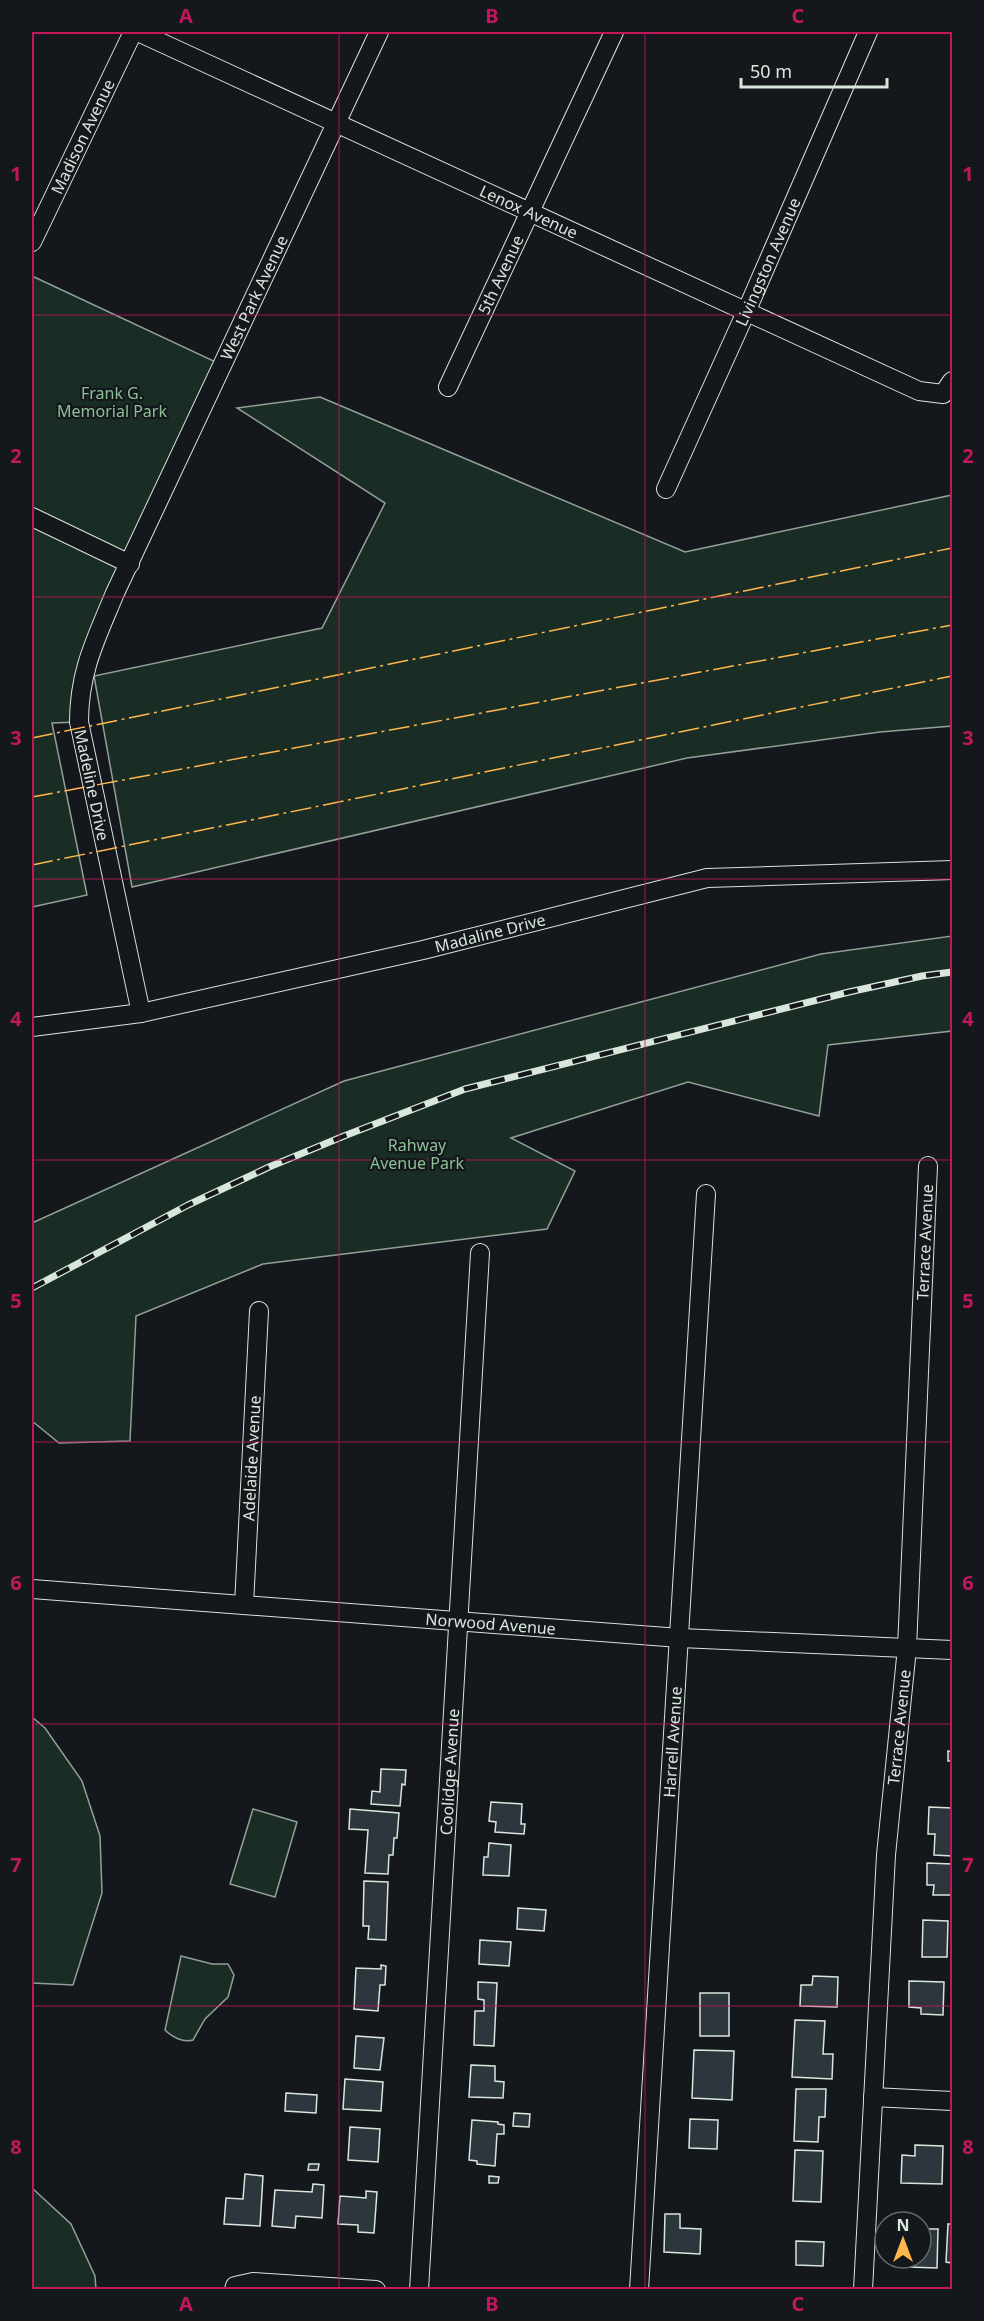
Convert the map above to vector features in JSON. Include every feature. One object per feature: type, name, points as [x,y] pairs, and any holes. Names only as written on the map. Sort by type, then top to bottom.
[{"type":"street","name":"Madison Avenue","points":[[32,242],[133,32]]},
{"type":"street","name":"Lenox Avenue","points":[[138,32],[919,391],[943,394],[952,381]]},
{"type":"street","name":"West Park Avenue","points":[[130,564],[379,32]]},
{"type":"street","name":"5th Avenue","points":[[448,387],[614,32]]},
{"type":"street","name":"Livingston Avenue","points":[[666,489],[746,312],[867,32]]},
{"type":"street","points":[[32,517],[130,564]]},
{"type":"street","name":"Madeline Drive","points":[[130,564],[88,658],[79,692],[79,722],[141,1013]]},
{"type":"street","name":"Madaline Drive","points":[[32,1027],[141,1013],[423,950],[707,878],[952,870]]},
{"type":"street","name":"Terrace Avenue","points":[[863,2289],[886,1855],[907,1648],[928,1166]]},
{"type":"street","name":"Harrell Avenue","points":[[639,2289],[706,1194]]},
{"type":"street","name":"Coolidge Avenue","points":[[419,2289],[480,1253]]},
{"type":"street","name":"Adelaide Avenue","points":[[244,1605],[259,1311]]},
{"type":"street","name":"Norwood Avenue","points":[[32,1589],[680,1638],[952,1650]]},
{"type":"street","points":[[873,2097],[952,2100]]},
{"type":"street","points":[[234,2289],[236,2286],[253,2282],[376,2289]]},
{"type":"green space","name":"Frank G. Memorial Park","points":[[32,276],[218,363],[115,593],[79,722],[52,723],[87,895],[32,907]]},
{"type":"green space","points":[[320,397],[685,552],[952,495],[952,726],[880,732],[687,758],[132,887],[94,676],[322,628],[385,503],[237,408]]},
{"type":"green space","name":"Rahway Avenue Park","points":[[952,936],[952,1031],[828,1045],[819,1116],[688,1082],[511,1138],[575,1171],[547,1229],[263,1264],[136,1316],[130,1441],[59,1443],[32,1421],[32,1223],[344,1081],[821,954]]},
{"type":"green space","points":[[32,1717],[45,1728],[82,1781],[100,1836],[102,1893],[73,1985],[32,1983]]},
{"type":"green space","points":[[253,1809],[297,1822],[275,1897],[230,1884]]},
{"type":"green space","points":[[181,1956],[212,1964],[228,1964],[234,1975],[228,1997],[205,2019],[193,2040],[189,2041],[178,2039],[165,2030]]},
{"type":"green space","points":[[32,2188],[71,2224],[95,2276],[96,2289],[32,2289]]},
{"type":"building","points":[[948,1751],[952,1752],[952,1761],[948,1761]]},
{"type":"building","points":[[381,1769],[406,1770],[400,1806],[371,1804],[372,1791],[380,1792]]},
{"type":"building","points":[[491,1802],[522,1804],[521,1824],[525,1824],[524,1834],[495,1832],[496,1822],[489,1821]]},
{"type":"building","points":[[929,1807],[952,1808],[952,1856],[934,1855],[935,1834],[928,1834]]},
{"type":"building","points":[[350,1809],[399,1813],[397,1838],[394,1838],[393,1855],[389,1855],[388,1874],[365,1873],[368,1830],[349,1829]]},
{"type":"building","points":[[489,1843],[511,1845],[509,1876],[483,1875],[484,1857],[488,1857]]},
{"type":"building","points":[[927,1863],[952,1864],[952,1895],[933,1895],[934,1885],[927,1885]]},
{"type":"building","points":[[364,1881],[388,1882],[386,1940],[368,1939],[369,1926],[363,1926]]},
{"type":"building","points":[[518,1908],[546,1910],[544,1931],[517,1929]]},
{"type":"building","points":[[923,1920],[948,1921],[947,1957],[922,1957]]},
{"type":"building","points":[[480,1940],[511,1942],[509,1966],[479,1964]]},
{"type":"building","points":[[381,1965],[386,1966],[385,1985],[380,1985],[378,2011],[354,2009],[356,1968],[381,1969]]},
{"type":"building","points":[[813,1976],[838,1977],[837,2007],[800,2006],[801,1985],[812,1985]]},
{"type":"building","points":[[909,1981],[944,1982],[943,2015],[921,2014],[921,2008],[909,2007]]},
{"type":"building","points":[[478,1982],[497,1983],[494,2046],[474,2045],[475,2011],[484,2011],[484,2000],[478,1999]]},
{"type":"building","points":[[700,1993],[729,1993],[729,2036],[700,2036]]},
{"type":"building","points":[[795,2020],[825,2021],[823,2054],[833,2054],[832,2079],[792,2077]]},
{"type":"building","points":[[356,2036],[384,2038],[380,2070],[354,2068]]},
{"type":"building","points":[[694,2050],[734,2051],[732,2100],[692,2098]]},
{"type":"building","points":[[471,2065],[495,2066],[495,2081],[504,2082],[503,2098],[469,2097]]},
{"type":"building","points":[[345,2079],[383,2082],[381,2111],[343,2109]]},
{"type":"building","points":[[796,2089],[826,2089],[825,2117],[819,2117],[818,2142],[794,2141]]},
{"type":"building","points":[[286,2093],[317,2095],[316,2113],[285,2111]]},
{"type":"building","points":[[514,2113],[530,2114],[529,2127],[513,2126]]},
{"type":"building","points":[[690,2119],[718,2120],[717,2149],[689,2148]]},
{"type":"building","points":[[472,2120],[498,2122],[504,2125],[504,2134],[497,2134],[495,2166],[477,2164],[477,2161],[469,2160]]},
{"type":"building","points":[[350,2127],[380,2129],[378,2162],[348,2160]]},
{"type":"building","points":[[915,2145],[943,2146],[942,2184],[901,2183],[902,2155],[915,2156]]},
{"type":"building","points":[[795,2150],[823,2151],[821,2202],[793,2201]]},
{"type":"building","points":[[309,2164],[319,2164],[318,2170],[308,2170]]},
{"type":"building","points":[[245,2174],[263,2176],[260,2226],[224,2224],[226,2198],[243,2199]]},
{"type":"building","points":[[489,2176],[499,2177],[498,2183],[489,2183]]},
{"type":"building","points":[[313,2184],[324,2185],[322,2218],[296,2216],[295,2228],[272,2226],[275,2190],[312,2192]]},
{"type":"building","points":[[366,2191],[377,2192],[374,2233],[358,2232],[358,2225],[338,2224],[340,2196],[366,2198]]},
{"type":"building","points":[[665,2214],[680,2214],[680,2228],[701,2229],[700,2254],[664,2252]]},
{"type":"building","points":[[948,2224],[952,2224],[952,2263],[946,2262]]},
{"type":"building","points":[[933,2229],[938,2229],[937,2268],[933,2268]]},
{"type":"building","points":[[796,2241],[824,2242],[823,2266],[796,2265]]},
{"type":"railway","points":[[32,1288],[188,1205],[269,1167],[465,1089],[849,992],[952,972]]},
{"type":"power","points":[[32,738],[952,548]]},
{"type":"power","points":[[32,797],[952,625]]},
{"type":"power","points":[[32,865],[952,676]]}]
